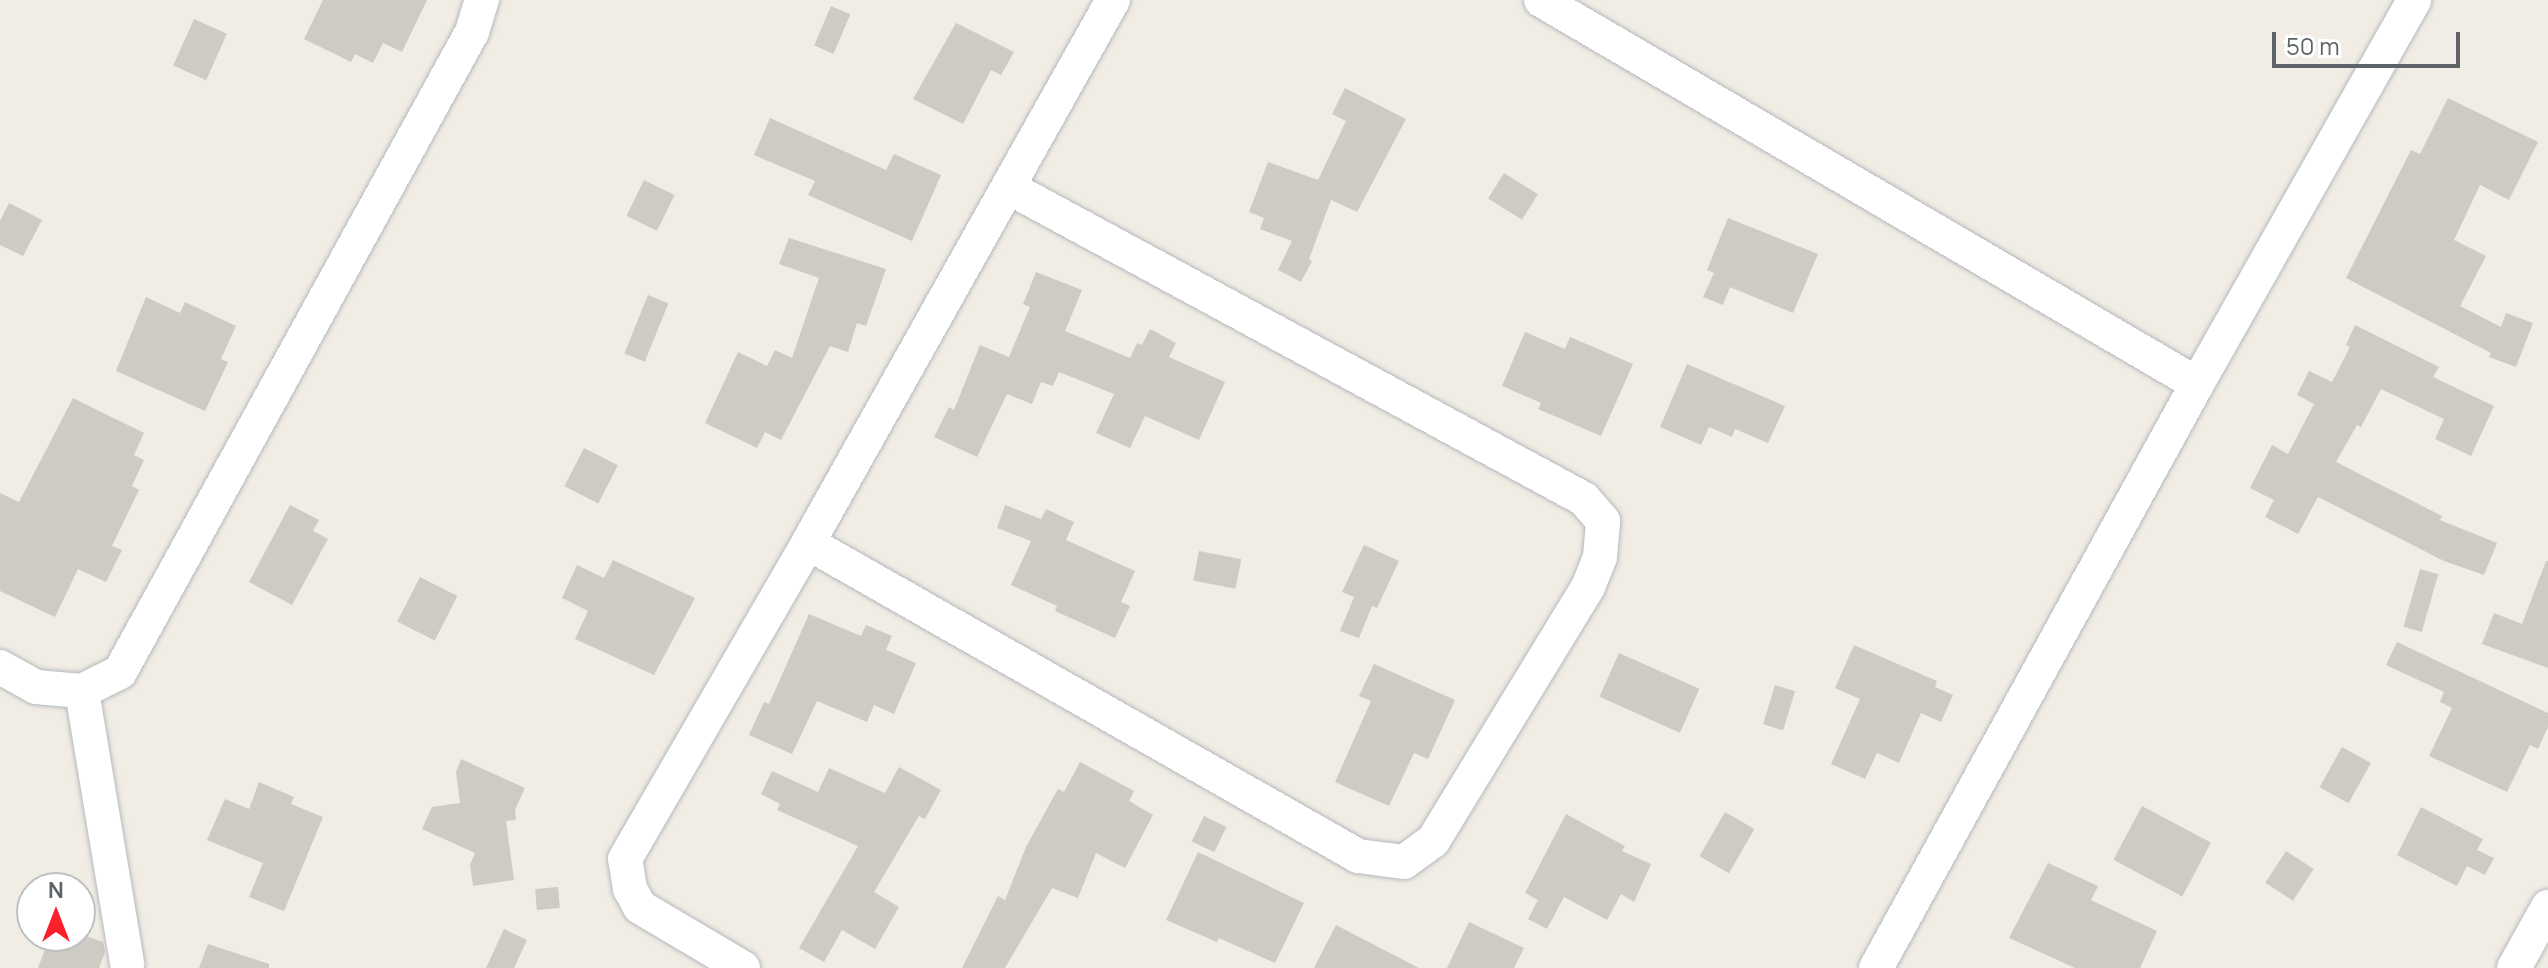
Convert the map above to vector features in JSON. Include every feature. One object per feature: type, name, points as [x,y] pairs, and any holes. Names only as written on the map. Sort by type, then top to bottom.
[{"type":"street","points":[[0,667],[36,687],[82,691],[120,672],[472,32],[482,0]]},
{"type":"street","points":[[743,968],[640,907],[630,889],[625,859],[808,543],[1113,0]]},
{"type":"street","points":[[1541,0],[2197,384]]},
{"type":"street","points":[[1876,968],[2197,384],[2414,0]]},
{"type":"street","points":[[808,543],[1358,856],[1404,862],[1433,841],[1588,587],[1600,557],[1603,521],[1584,499],[1008,187]]},
{"type":"street","points":[[82,691],[127,964]]},
{"type":"street","points":[[2514,968],[2548,907]]},
{"type":"building","points":[[323,0],[427,0],[402,52],[383,43],[373,63],[355,54],[351,62],[304,39]]},
{"type":"building","points":[[831,6],[850,14],[834,54],[814,46]]},
{"type":"building","points":[[194,19],[227,34],[206,80],[173,66]]},
{"type":"building","points":[[956,23],[1014,52],[1001,75],[991,70],[963,124],[913,99]]},
{"type":"building","points":[[1345,88],[1406,119],[1357,212],[1331,200],[1309,259],[1312,261],[1301,282],[1278,270],[1292,241],[1260,229],[1264,218],[1249,212],[1268,162],[1318,180],[1346,121],[1332,114]]},
{"type":"building","points":[[2448,98],[2538,142],[2509,200],[2480,185],[2454,240],[2486,256],[2460,306],[2501,327],[2506,313],[2533,323],[2516,367],[2489,357],[2491,353],[2346,278],[2411,150],[2420,154]]},
{"type":"building","points":[[770,118],[886,170],[894,154],[941,175],[912,241],[808,195],[815,181],[754,155]]},
{"type":"building","points":[[1504,173],[1538,194],[1522,220],[1488,198]]},
{"type":"building","points":[[644,180],[675,195],[657,231],[626,216]]},
{"type":"building","points":[[9,203],[42,220],[23,256],[0,245],[0,221]]},
{"type":"building","points":[[1728,218],[1818,254],[1793,313],[1730,287],[1723,305],[1703,297],[1714,273],[1707,270]]},
{"type":"building","points":[[789,238],[886,269],[866,326],[857,323],[848,352],[830,346],[781,440],[765,432],[757,448],[705,423],[738,352],[767,366],[775,350],[792,358],[819,278],[779,264]]},
{"type":"building","points":[[1036,272],[1082,290],[1065,331],[1130,358],[1137,343],[1142,345],[1150,329],[1176,343],[1169,357],[1225,382],[1199,440],[1145,416],[1130,448],[1096,433],[1114,394],[1059,372],[1053,386],[1041,382],[1032,404],[1007,394],[977,457],[934,437],[949,407],[954,410],[980,345],[1009,357],[1030,307],[1023,304]]},
{"type":"building","points":[[648,295],[668,303],[645,362],[624,353]]},
{"type":"building","points":[[146,297],[180,313],[185,302],[236,326],[221,359],[228,362],[205,411],[116,371]]},
{"type":"building","points":[[2355,325],[2439,367],[2433,377],[2494,406],[2471,456],[2435,439],[2444,419],[2381,389],[2361,427],[2357,425],[2336,462],[2442,516],[2440,520],[2497,543],[2484,575],[2444,561],[2318,497],[2298,534],[2265,517],[2274,500],[2250,488],[2272,445],[2288,454],[2314,404],[2297,395],[2309,371],[2332,382],[2350,347],[2346,345]]},
{"type":"building","points":[[1525,332],[1565,349],[1570,337],[1633,364],[1601,436],[1538,409],[1541,403],[1502,386]]},
{"type":"building","points":[[1687,364],[1785,406],[1768,443],[1735,429],[1732,437],[1709,427],[1701,445],[1660,427]]},
{"type":"building","points":[[73,398],[144,433],[134,455],[144,460],[132,486],[139,490],[112,546],[122,550],[106,582],[78,569],[55,617],[0,591],[0,493],[19,502]]},
{"type":"building","points":[[584,448],[618,465],[598,504],[564,486]]},
{"type":"building","points":[[290,505],[319,520],[313,531],[328,539],[292,605],[249,582]]},
{"type":"building","points":[[1005,505],[1041,519],[1046,509],[1074,522],[1066,540],[1135,571],[1121,602],[1130,606],[1115,638],[1055,611],[1057,606],[1011,585],[1031,541],[997,528]]},
{"type":"building","points":[[1364,545],[1399,561],[1377,608],[1372,606],[1359,638],[1340,631],[1354,597],[1342,592]]},
{"type":"building","points":[[1199,551],[1241,559],[1235,589],[1193,580]]},
{"type":"building","points":[[613,560],[695,598],[654,675],[575,639],[588,611],[562,598],[577,565],[604,578]]},
{"type":"building","points":[[2546,561],[2548,668],[2482,644],[2494,613],[2522,624]]},
{"type":"building","points":[[2420,569],[2438,574],[2422,632],[2403,627]]},
{"type":"building","points":[[420,577],[457,596],[435,641],[397,622]]},
{"type":"building","points":[[809,614],[861,636],[866,625],[892,636],[886,650],[916,663],[894,714],[874,705],[867,722],[817,701],[792,754],[749,735],[764,702],[769,704]]},
{"type":"building","points":[[2397,642],[2548,713],[2548,727],[2538,749],[2530,745],[2507,792],[2429,756],[2452,708],[2440,702],[2444,692],[2386,665]]},
{"type":"building","points":[[1854,645],[1937,681],[1935,687],[1953,695],[1941,722],[1921,713],[1899,763],[1877,753],[1865,779],[1831,764],[1860,699],[1835,688]]},
{"type":"building","points":[[1619,653],[1699,689],[1680,733],[1599,697]]},
{"type":"building","points":[[1374,664],[1455,700],[1428,759],[1414,753],[1389,806],[1335,782],[1371,701],[1359,696]]},
{"type":"building","points":[[1775,685],[1795,691],[1783,730],[1763,724]]},
{"type":"building","points":[[2342,747],[2371,763],[2349,803],[2320,787]]},
{"type":"building","points":[[461,759],[525,788],[515,810],[516,820],[506,821],[514,880],[473,886],[470,865],[475,853],[422,829],[432,807],[460,803],[456,772]]},
{"type":"building","points":[[1080,762],[1134,791],[1129,801],[1153,815],[1125,868],[1096,853],[1078,898],[1052,888],[1005,968],[962,968],[998,896],[1005,900],[1026,847],[1058,789],[1064,792]]},
{"type":"building","points":[[899,767],[941,790],[925,819],[919,816],[874,892],[899,907],[875,949],[842,930],[824,962],[799,948],[858,846],[777,810],[780,804],[761,794],[772,771],[818,792],[829,768],[885,793]]},
{"type":"building","points":[[259,782],[294,797],[291,804],[323,817],[284,911],[249,897],[263,863],[207,840],[225,799],[249,809]]},
{"type":"building","points":[[2142,806],[2211,843],[2182,896],[2113,860]]},
{"type":"building","points":[[2421,807],[2483,839],[2477,850],[2494,858],[2485,875],[2467,866],[2457,886],[2397,855]]},
{"type":"building","points":[[1725,812],[1754,829],[1729,873],[1700,856]]},
{"type":"building","points":[[1566,814],[1625,846],[1622,851],[1651,864],[1634,902],[1621,894],[1607,920],[1564,897],[1547,929],[1528,919],[1538,900],[1525,893]]},
{"type":"building","points":[[1204,816],[1226,827],[1214,852],[1192,841]]},
{"type":"building","points":[[2286,851],[2314,869],[2293,901],[2265,883]]},
{"type":"building","points":[[1198,852],[1304,903],[1275,963],[1219,938],[1217,942],[1166,920]]},
{"type":"building","points":[[2048,863],[2098,886],[2091,900],[2157,931],[2140,968],[2075,968],[2009,938]]},
{"type":"building","points":[[558,887],[560,908],[537,910],[535,889]]},
{"type":"building","points":[[1469,922],[1524,948],[1514,968],[1447,968]]},
{"type":"building","points":[[1336,925],[1419,968],[1314,968]]},
{"type":"building","points":[[504,929],[527,940],[514,968],[486,968]]},
{"type":"building","points":[[96,940],[103,942],[105,952],[99,968],[38,968],[44,952],[96,952]]},
{"type":"building","points":[[208,944],[269,964],[269,968],[199,968]]}]
